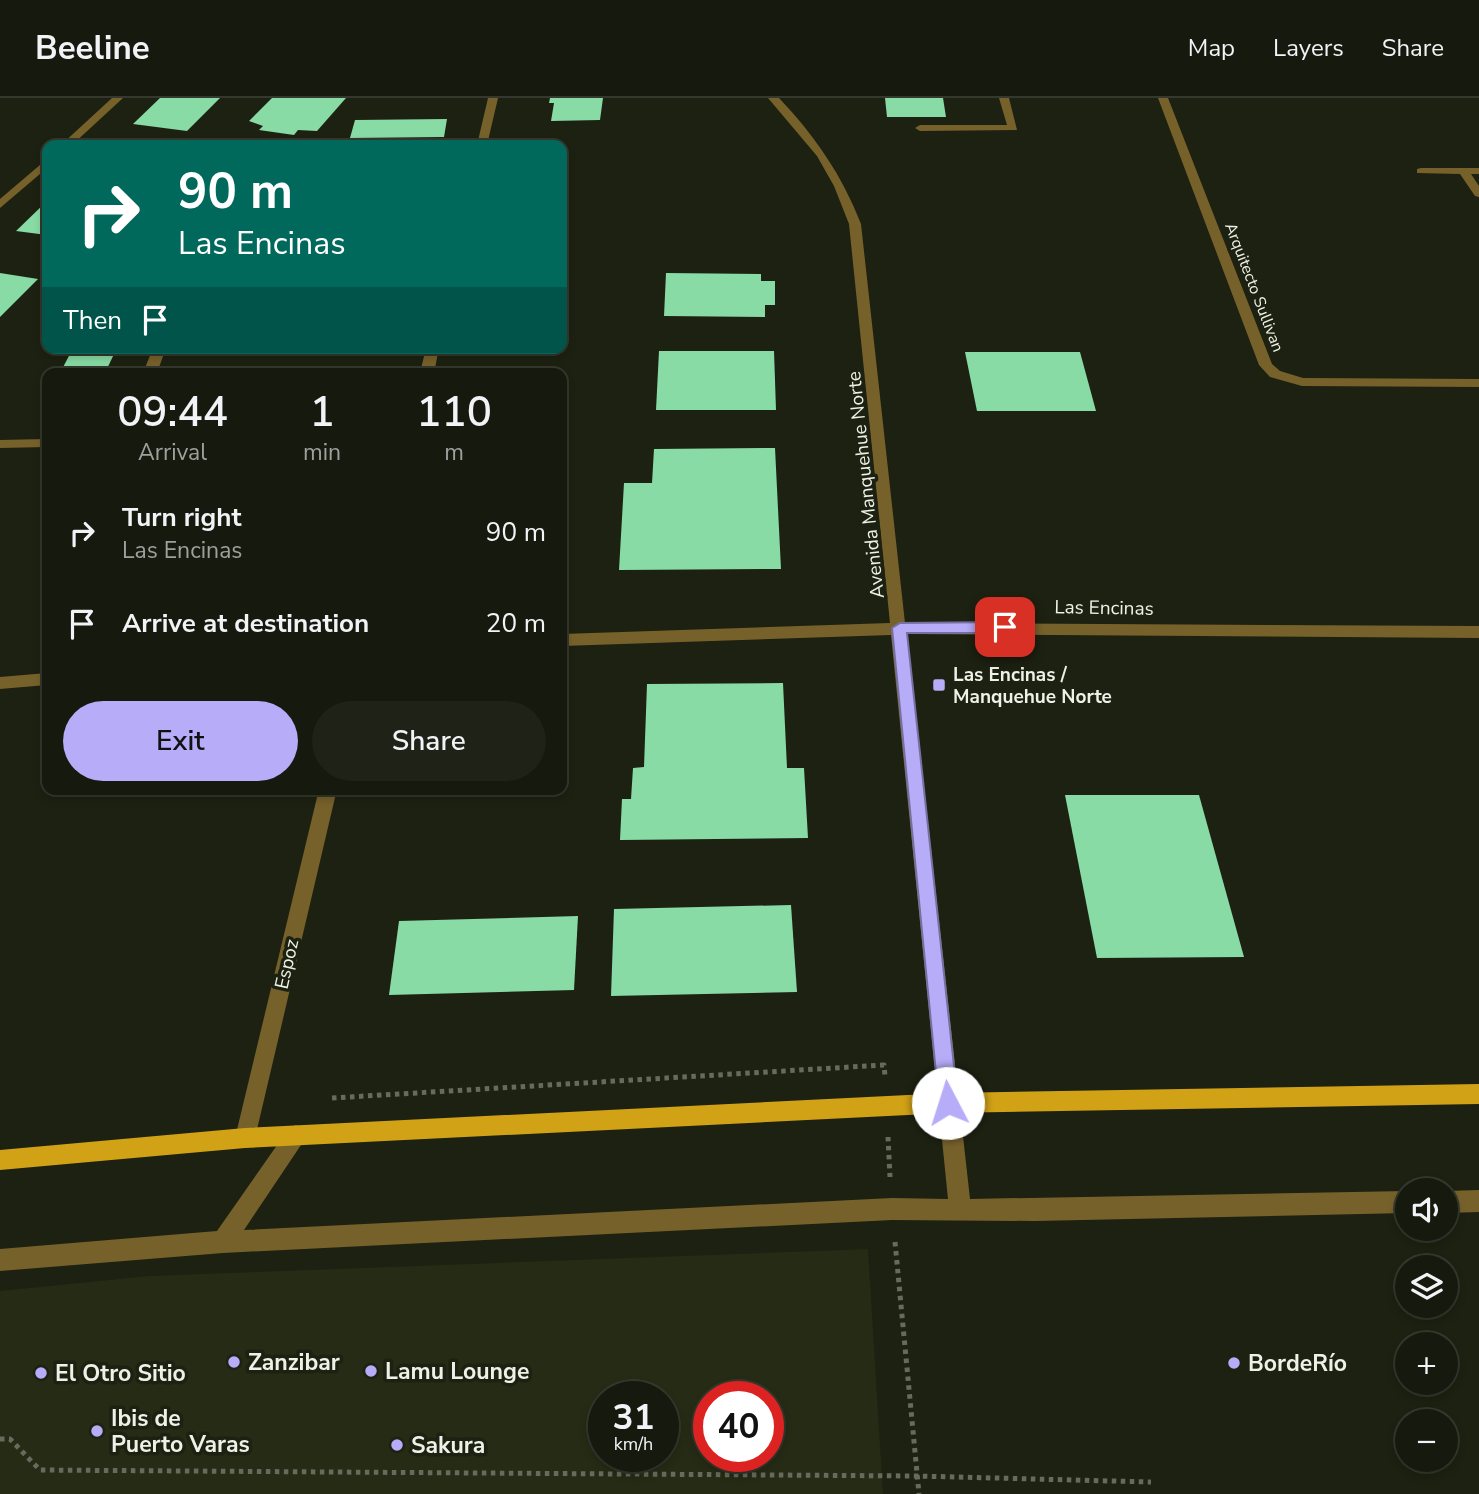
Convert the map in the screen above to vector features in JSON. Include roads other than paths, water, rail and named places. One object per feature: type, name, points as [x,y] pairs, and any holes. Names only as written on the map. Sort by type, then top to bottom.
[{"type":"main road","points":[[0,1160],[245,1138],[948,1103],[1479,1094]]},
{"type":"street","points":[[72,140],[118,98]]},
{"type":"street","points":[[483,140],[493,98]]},
{"type":"street","name":"Avenida Manquehue Norte","points":[[773,98],[814,140],[841,184],[855,225],[960,1209]]},
{"type":"street","points":[[920,128],[1013,128],[1004,98]]},
{"type":"street","name":"Arquitecto Sullivan","points":[[1163,98],[1266,365],[1275,374],[1301,382],[1479,383]]},
{"type":"street","points":[[0,205],[42,167]]},
{"type":"street","points":[[1421,171],[1479,171]]},
{"type":"street","points":[[1463,171],[1479,194]]},
{"type":"street","points":[[0,444],[42,443]]},
{"type":"street","name":"Las Encinas","points":[[567,640],[900,628],[1479,632]]},
{"type":"street","points":[[0,683],[42,679]]},
{"type":"street","name":"Espoz","points":[[245,1138],[327,795]]},
{"type":"street","points":[[223,1242],[296,1135]]},
{"type":"street","points":[[1458,1202],[1479,1201]]},
{"type":"street","points":[[0,1260],[223,1242],[892,1209],[1395,1202]]},
{"type":"place","name":"Las Encinas / Manquehue Norte","points":[[939,685]]},
{"type":"place","name":"Zanzibar","points":[[234,1362]]},
{"type":"place","name":"BordeRío","points":[[1234,1363]]},
{"type":"place","name":"Lamu Lounge","points":[[371,1371]]},
{"type":"place","name":"El Otro Sitio","points":[[41,1373]]},
{"type":"place","name":"Ibis de Puerto Varas","points":[[97,1431]]},
{"type":"place","name":"Sakura","points":[[397,1445]]}]
